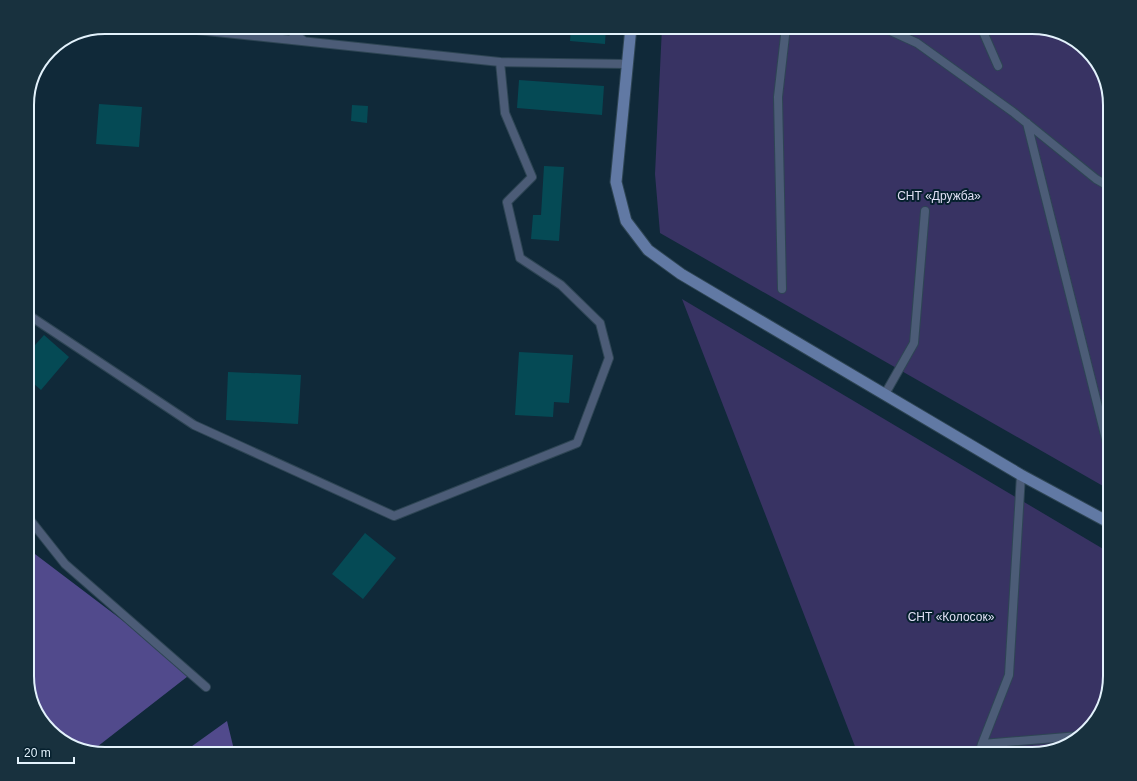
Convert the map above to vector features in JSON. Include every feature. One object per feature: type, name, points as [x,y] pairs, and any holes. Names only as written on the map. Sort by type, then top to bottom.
[{"type":"main road","points":[[629,34],[616,182],[626,221],[648,250],[681,274],[1021,475],[1103,520]]},
{"type":"lane","points":[[236,34],[500,62],[627,64]]},
{"type":"lane","points":[[294,34],[304,41]]},
{"type":"lane","points":[[782,289],[778,97],[785,34]]},
{"type":"lane","points":[[897,34],[917,43],[1027,124],[1103,183]]},
{"type":"lane","points":[[984,34],[998,66]]},
{"type":"lane","points":[[34,319],[194,425],[394,516],[577,443],[609,358],[600,323],[561,286],[520,258],[506,202],[532,176],[505,113],[500,62]]},
{"type":"lane","points":[[1027,124],[1103,427]]},
{"type":"lane","points":[[885,394],[914,343],[925,211]]},
{"type":"lane","points":[[981,747],[1009,675],[1021,475]]},
{"type":"lane","points":[[34,525],[65,564],[206,687]]},
{"type":"lane","points":[[982,744],[1067,737]]},
{"type":"green space","name":"СНТ «Дружба»","points":[[662,34],[1032,34],[1050,36],[1071,46],[1085,58],[1098,78],[1101,87],[1103,105],[1103,486],[660,233],[655,174]]},
{"type":"green space","name":"СНТ «Колосок»","points":[[682,299],[1103,549],[1103,676],[1101,694],[1091,715],[1075,732],[1059,742],[1050,745],[1032,747],[855,747]]},
{"type":"shaded area","points":[[34,553],[192,673],[98,746],[91,746],[74,740],[58,729],[49,719],[39,703],[34,680]]},
{"type":"shaded area","points":[[227,721],[233,747],[191,747]]},
{"type":"building","points":[[570,34],[606,34],[605,44],[570,41]]},
{"type":"building","points":[[519,80],[604,86],[602,115],[517,108]]},
{"type":"building","points":[[99,104],[142,107],[139,147],[96,144]]},
{"type":"building","points":[[352,105],[368,106],[367,123],[351,121]]},
{"type":"building","points":[[544,166],[564,167],[559,241],[531,239],[533,215],[541,215]]},
{"type":"building","points":[[44,335],[69,357],[41,390],[34,384],[34,346]]},
{"type":"building","points":[[519,352],[573,355],[569,403],[554,402],[553,417],[515,415]]},
{"type":"building","points":[[228,372],[301,375],[298,424],[226,420]]},
{"type":"building","points":[[365,533],[396,558],[363,599],[332,574]]}]
